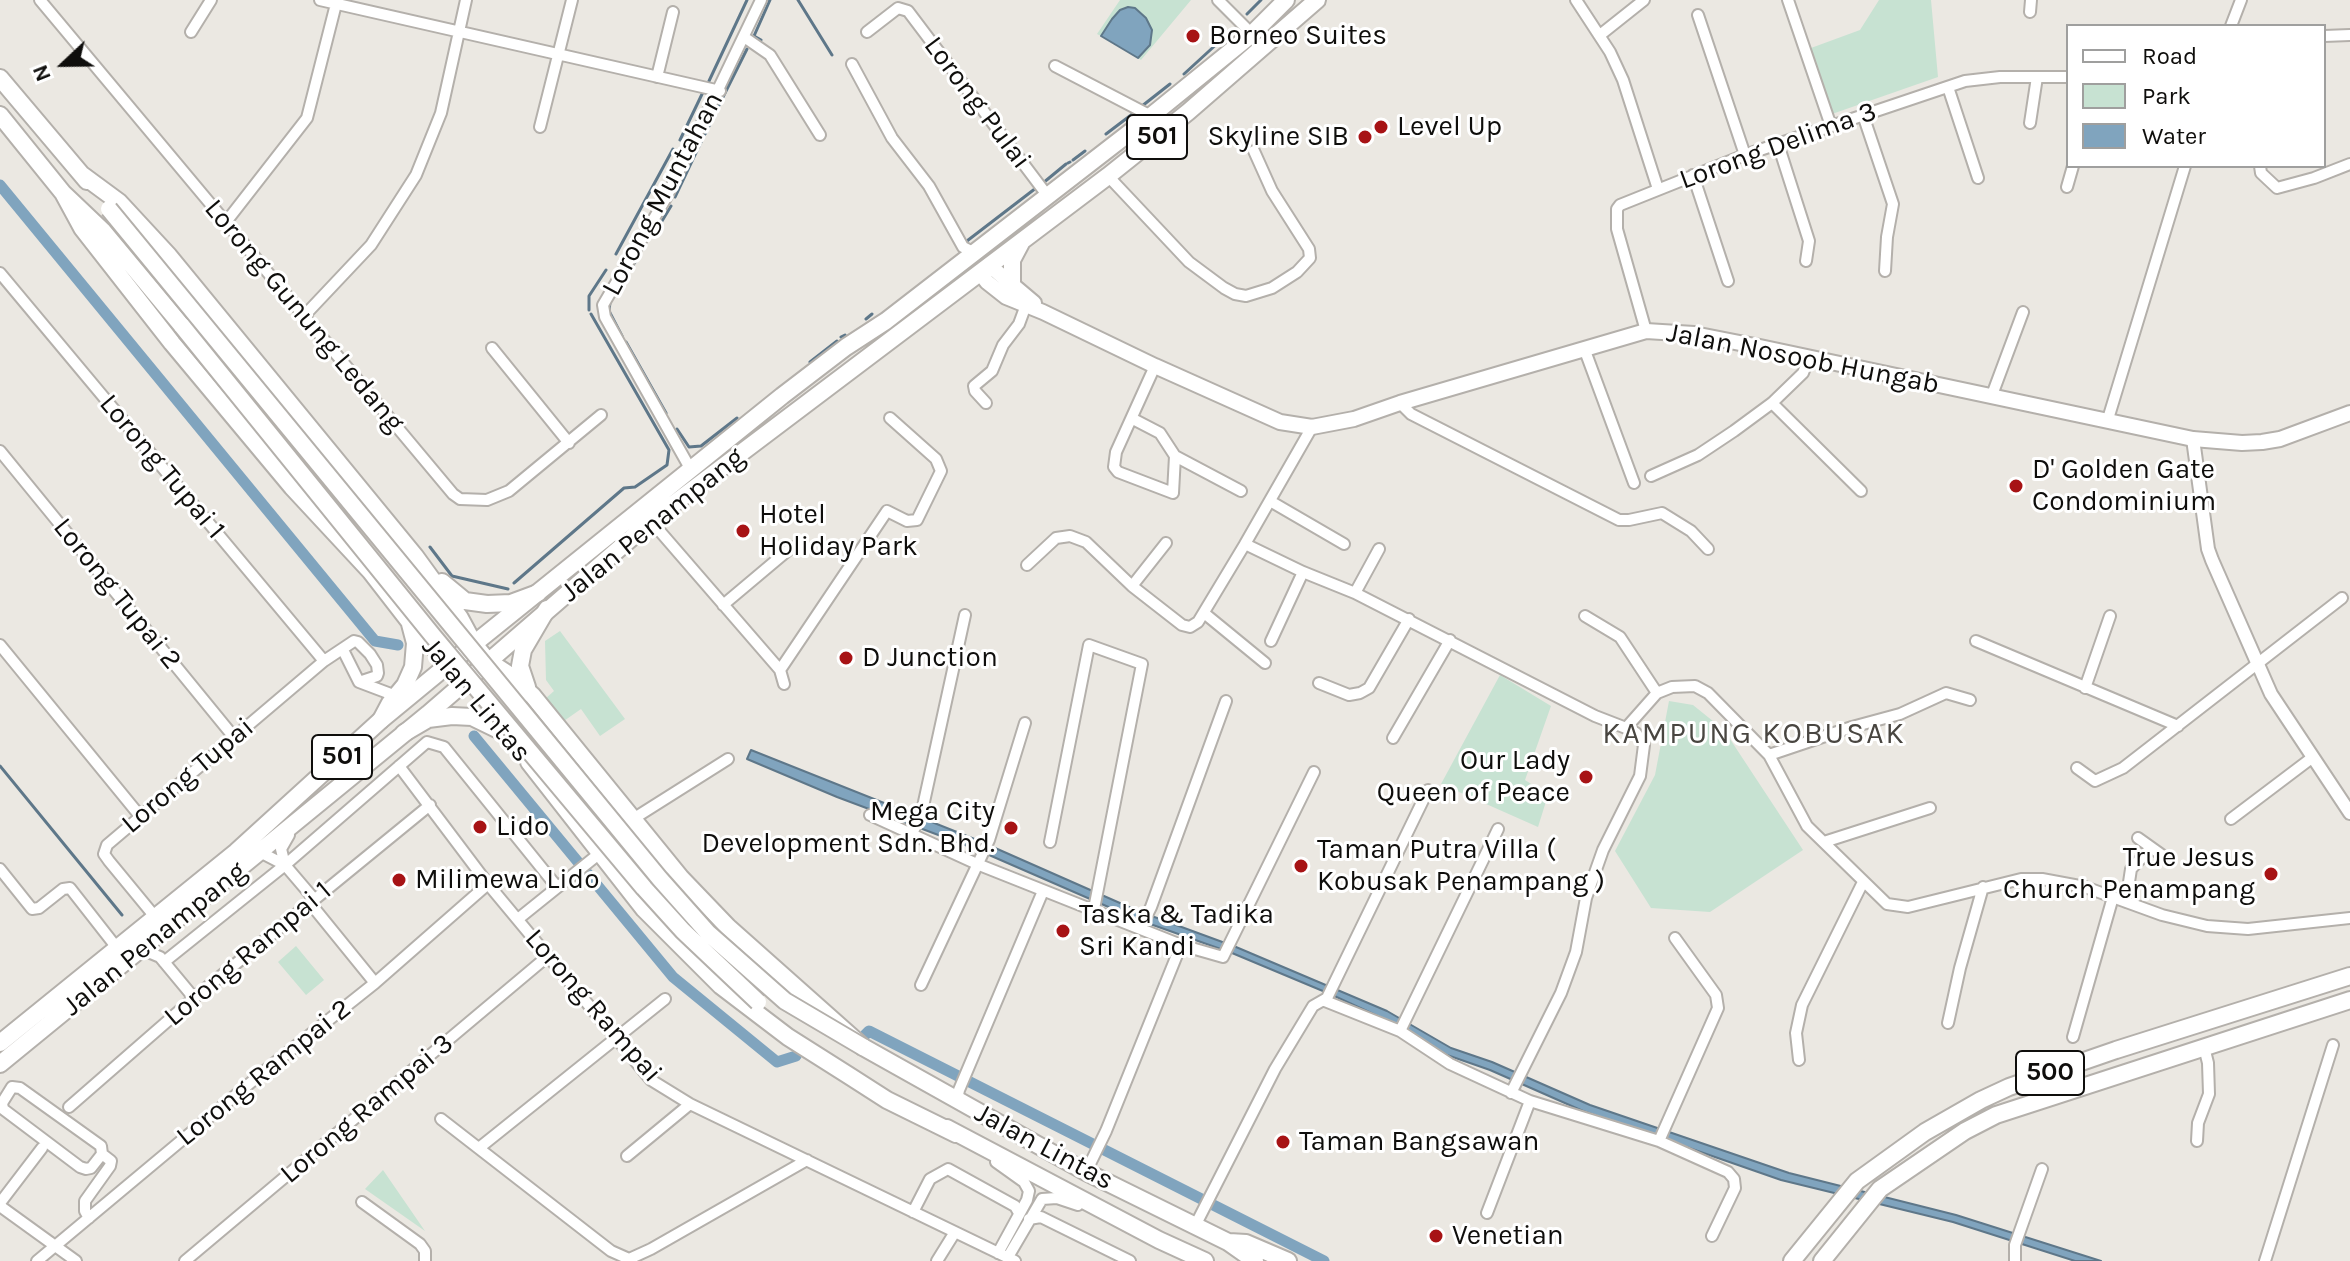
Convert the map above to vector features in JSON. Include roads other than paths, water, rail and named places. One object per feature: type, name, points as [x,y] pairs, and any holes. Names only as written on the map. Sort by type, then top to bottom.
[{"type":"main road","name":"501","points":[[981,264],[987,242],[1151,116],[1252,34],[1286,0]]},
{"type":"main road","name":"Jalan Penampang","points":[[0,1043],[141,949],[465,683],[651,521],[981,264],[1024,239],[1108,176],[1188,112],[1317,0]]},
{"type":"main road","name":"Jalan Lintas","points":[[0,78],[708,933],[785,1001],[867,1050],[1199,1218],[1255,1261]]},
{"type":"main road","name":"Jalan Lintas","points":[[0,115],[63,193],[103,231],[433,636],[683,931],[758,1002],[826,1057],[887,1100],[1205,1261]]},
{"type":"main road","name":"Jalan Lintas","points":[[81,174],[119,202],[169,256],[415,556],[460,618],[474,644],[488,661],[533,696],[681,878],[728,927],[867,1050]]},
{"type":"main road","name":"Jalan Lintas","points":[[63,193],[82,228],[172,343],[292,487],[371,572],[409,621],[465,683],[644,909],[721,986],[788,1037],[826,1057]]},
{"type":"main road","points":[[1012,284],[1012,260],[1024,239]]},
{"type":"main road","name":"Jalan Penampang","points":[[0,1064],[117,948],[236,852],[381,720],[449,664],[846,347],[886,321],[945,274],[981,264]]},
{"type":"main road","name":"Jalan Nosoob Hungab","points":[[981,264],[1012,284],[1043,312]]},
{"type":"main road","name":"Jalan Nosoob Hungab","points":[[981,264],[998,292],[1280,422],[1312,427],[1354,419],[1646,331],[1694,334],[2193,439],[2262,442],[2280,439],[2350,413]]},
{"type":"main road","points":[[415,556],[454,595],[465,601],[511,603],[538,593]]},
{"type":"main road","points":[[409,621],[422,630],[437,626],[442,610],[441,593]]},
{"type":"main road","points":[[533,696],[523,682],[521,658],[547,609]]},
{"type":"main road","points":[[381,720],[410,675],[416,652],[409,621]]},
{"type":"main road","points":[[502,728],[493,710],[493,702],[500,690],[507,686],[516,687],[533,696]]},
{"type":"main road","points":[[404,733],[428,719],[452,716],[472,717],[502,728]]},
{"type":"main road","points":[[236,852],[249,849],[260,852]]},
{"type":"main road","name":"500","points":[[1792,1261],[1857,1181],[1925,1132],[2009,1087],[2345,976]]},
{"type":"main road","name":"500","points":[[1822,1261],[1880,1189],[1965,1131],[1996,1115],[2350,1000]]},
{"type":"main road","name":"Jalan Lintas","points":[[1228,1242],[1246,1243],[1288,1261]]},
{"type":"street","name":"Lorong Gunung Ledang","points":[[40,0],[453,494],[460,499],[497,498],[601,415]]},
{"type":"street","points":[[191,32],[211,0]]},
{"type":"street","points":[[320,0],[720,91]]},
{"type":"street","points":[[304,316],[371,245],[416,175],[441,113],[466,0]]},
{"type":"street","points":[[540,127],[572,0]]},
{"type":"street","name":"Lorong Muntahan","points":[[691,470],[605,317],[603,305],[666,198],[761,0]]},
{"type":"street","points":[[1218,0],[1252,34]]},
{"type":"street","points":[[1576,0],[1600,35],[1623,80],[1658,189]]},
{"type":"street","points":[[1600,35],[1644,0]]},
{"type":"street","points":[[1788,0],[1831,126]]},
{"type":"street","points":[[2030,12],[2031,0]]},
{"type":"street","points":[[2232,24],[2241,0]]},
{"type":"street","points":[[226,222],[307,118],[336,4]]},
{"type":"street","name":"Lorong Pulai","points":[[867,32],[898,8],[908,11],[1047,195]]},
{"type":"street","points":[[657,77],[673,12]]},
{"type":"street","points":[[1698,15],[1745,155]]},
{"type":"street","points":[[2326,36],[2350,35]]},
{"type":"street","points":[[744,37],[770,55],[820,135]]},
{"type":"street","points":[[852,64],[892,138],[935,195],[963,247],[981,264]]},
{"type":"street","points":[[1055,66],[1151,116]]},
{"type":"street","points":[[2030,123],[2037,77]]},
{"type":"street","name":"Lorong Delima 3","points":[[1646,331],[1615,221],[1620,205],[1745,155],[1948,87],[1984,78],[2066,77]]},
{"type":"street","points":[[1948,87],[1978,178]]},
{"type":"street","points":[[1863,115],[1893,204],[1885,271]]},
{"type":"street","points":[[1778,144],[1809,241],[1806,261]]},
{"type":"street","points":[[1108,176],[1189,262],[1224,288],[1246,296],[1272,288],[1297,272],[1310,258],[1309,249],[1272,191],[1254,151]]},
{"type":"street","points":[[2260,168],[2261,173],[2277,188],[2350,164]]},
{"type":"street","points":[[2067,187],[2072,168]]},
{"type":"street","points":[[2108,419],[2184,168]]},
{"type":"street","points":[[1693,175],[1728,281]]},
{"type":"street","name":"Lorong Tupai 1","points":[[0,273],[324,661]]},
{"type":"street","points":[[986,403],[974,386],[992,371],[1026,305]]},
{"type":"street","points":[[1992,395],[2023,312]]},
{"type":"street","points":[[492,348],[569,443]]},
{"type":"street","points":[[1584,348],[1634,483]]},
{"type":"street","points":[[1651,476],[1698,455],[1772,403],[1803,373],[1809,358]]},
{"type":"street","points":[[1155,366],[1113,462],[1118,472],[1173,493],[1175,456]]},
{"type":"street","points":[[1400,403],[1411,414],[1609,515],[1629,520],[1662,513],[1691,531],[1708,549]]},
{"type":"street","points":[[1772,403],[1861,491]]},
{"type":"street","points":[[780,670],[887,511],[907,521],[917,520],[941,471],[936,459],[890,418]]},
{"type":"street","points":[[1133,419],[1160,433],[1175,456],[1241,491]]},
{"type":"street","points":[[1027,565],[1056,538],[1070,536],[1086,542],[1132,586],[1182,625],[1190,627],[1204,613],[1312,427]]},
{"type":"street","points":[[2193,439],[2208,549],[2271,694],[2350,813]]},
{"type":"street","name":"Lorong Tupai 2","points":[[0,451],[233,736]]},
{"type":"street","points":[[1270,501],[1344,544]]},
{"type":"street","points":[[651,521],[780,670],[784,684]]},
{"type":"street","points":[[1132,586],[1166,543]]},
{"type":"street","points":[[1245,544],[1409,619],[1595,716],[1636,733],[1644,745],[1640,776],[1603,850],[1586,898],[1576,952],[1561,993],[1514,1089]]},
{"type":"street","points":[[723,605],[792,547],[801,549]]},
{"type":"street","points":[[1355,593],[1379,549]]},
{"type":"street","points":[[1271,641],[1303,572]]},
{"type":"street","points":[[2077,768],[2095,781],[2123,768],[2342,598]]},
{"type":"street","points":[[1204,613],[1265,663]]},
{"type":"street","points":[[914,831],[922,811],[965,615]]},
{"type":"street","points":[[1585,616],[1620,637],[1657,693]]},
{"type":"street","points":[[2085,688],[2110,616]]},
{"type":"street","points":[[1319,683],[1349,695],[1369,688],[1409,619]]},
{"type":"street","points":[[1393,738],[1450,640]]},
{"type":"street","points":[[359,682],[377,676],[377,665],[356,641],[343,650],[359,682],[396,696]]},
{"type":"street","points":[[1976,641],[2178,726]]},
{"type":"street","points":[[0,645],[140,816]]},
{"type":"street","points":[[1050,842],[1089,645],[1142,664],[1094,906]]},
{"type":"street","name":"Lorong Tupai","points":[[156,918],[104,854],[107,845],[233,736],[324,661],[343,650]]},
{"type":"street","points":[[1626,728],[1657,693],[1672,687],[1695,686],[1708,693],[1769,755],[1807,826],[1887,904],[1908,907],[2021,879],[2042,879],[2085,887],[2162,915],[2207,926],[2248,929],[2350,918]]},
{"type":"street","points":[[1769,755],[1900,714],[1946,693],[1970,700]]},
{"type":"street","points":[[1141,927],[1226,701]]},
{"type":"street","points":[[921,985],[989,840],[1025,723]]},
{"type":"street","points":[[164,962],[285,865],[427,742],[444,747],[557,887]]},
{"type":"street","points":[[2231,819],[2313,757]]},
{"type":"street","points":[[633,819],[728,759]]},
{"type":"street","name":"Lorong Rampai","points":[[399,766],[488,884],[651,1080],[690,1104],[1007,1257]]},
{"type":"street","points":[[870,815],[914,831],[977,864],[1043,891],[1094,906],[1181,945],[1223,957],[1314,772]]},
{"type":"street","points":[[1199,1218],[1275,1069],[1313,1006],[1326,999],[1428,790]]},
{"type":"street","name":"Lorong Rampai 1","points":[[69,1107],[194,998],[430,805]]},
{"type":"street","points":[[313,806],[283,841],[281,849],[285,865],[375,983]]},
{"type":"street","points":[[1824,842],[1930,808]]},
{"type":"street","points":[[1400,1031],[1498,829]]},
{"type":"street","points":[[2138,838],[2166,858]]},
{"type":"street","points":[[2126,902],[2131,869],[2151,848]]},
{"type":"street","points":[[260,852],[285,865]]},
{"type":"street","points":[[518,919],[600,853]]},
{"type":"street","points":[[0,869],[32,909],[39,908],[63,889],[70,888],[117,948]]},
{"type":"street","points":[[1799,1060],[1796,1033],[1802,1005],[1863,882]]},
{"type":"street","name":"Lorong Rampai 2","points":[[37,1261],[375,983],[488,884]]},
{"type":"street","points":[[1948,1023],[1983,887]]},
{"type":"street","points":[[958,1095],[1043,891]]},
{"type":"street","points":[[2073,1037],[2113,897]]},
{"type":"street","points":[[1661,1136],[1715,1016],[1718,1001],[1675,938]]},
{"type":"street","points":[[1089,1164],[1106,1131],[1181,945]]},
{"type":"street","points":[[141,949],[155,954],[164,962],[194,998]]},
{"type":"street","name":"Lorong Rampai 3","points":[[185,1261],[548,956]]},
{"type":"street","points":[[479,1148],[665,999]]},
{"type":"street","points":[[1326,999],[1400,1031],[1450,1064],[1514,1089],[1530,1101],[1661,1136],[1728,1172],[1734,1179],[1735,1188],[1712,1236]]},
{"type":"street","points":[[2265,1261],[2333,1045]]},
{"type":"street","points":[[2197,1141],[2198,1123],[2209,1094],[2204,1047]]},
{"type":"street","points":[[89,1218],[85,1201],[111,1161],[102,1154],[101,1146],[20,1088],[12,1087],[5,1096],[3,1109],[80,1167],[91,1168],[102,1154]]},
{"type":"street","points":[[1487,1213],[1530,1101]]},
{"type":"street","points":[[627,1156],[690,1104]]},
{"type":"street","points":[[441,1119],[611,1251],[629,1259],[807,1160]]},
{"type":"street","points":[[980,1147],[1027,1186],[1024,1216],[1007,1257]]},
{"type":"street","points":[[42,1148],[0,1205],[76,1261]]},
{"type":"street","points":[[913,1212],[930,1179],[948,1169],[1015,1206],[1024,1216],[1041,1217],[1130,1261]]},
{"type":"street","points":[[2015,1261],[2017,1239],[2042,1169]]},
{"type":"street","points":[[1024,1216],[1042,1199],[1057,1198],[1140,1228]]},
{"type":"street","points":[[362,1202],[420,1244],[425,1251],[425,1261]]},
{"type":"street","points":[[937,1261],[955,1232]]},
{"type":"water","points":[[1135,8],[1146,18],[1152,30],[1150,45],[1138,58],[1101,36],[1120,10]]},
{"type":"water","points":[[751,750],[977,840],[1138,911],[1236,947],[1387,1011],[1451,1048],[1492,1062],[1590,1105],[1789,1173],[1956,1215],[2101,1261],[2075,1261],[1953,1222],[1781,1180],[1583,1111],[1490,1070],[1447,1055],[1382,1018],[1330,994],[1232,953],[1136,919],[973,848],[747,759]]},
{"type":"waterway","points":[[709,81],[747,0]]},
{"type":"waterway","points":[[761,40],[754,36],[770,0]]},
{"type":"waterway","points":[[798,0],[832,55]]},
{"type":"waterway","points":[[1247,14],[1261,0]]},
{"type":"waterway","points":[[1184,74],[1232,30]]},
{"type":"waterway","points":[[716,111],[747,49]]},
{"type":"waterway","points":[[1142,106],[1170,84]]},
{"type":"waterway","points":[[680,140],[704,90]]},
{"type":"waterway","points":[[1106,134],[1135,112]]},
{"type":"waterway","points":[[705,134],[710,124]]},
{"type":"waterway","points":[[675,197],[701,142]]},
{"type":"waterway","points":[[616,254],[673,149]]},
{"type":"waterway","points":[[1073,160],[1085,151]]},
{"type":"waterway","points":[[1043,183],[1066,164]]},
{"type":"waterway","points":[[0,185],[375,641],[398,645]]},
{"type":"waterway","points":[[963,244],[1036,188]]},
{"type":"waterway","points":[[653,236],[671,206]]},
{"type":"waterway","points":[[624,278],[638,258]]},
{"type":"waterway","points":[[589,310],[589,296],[606,270]]},
{"type":"waterway","points":[[610,302],[609,311],[622,336]]},
{"type":"waterway","points":[[514,583],[624,488],[635,487],[667,465],[669,450],[591,314]]},
{"type":"waterway","points":[[866,319],[872,314]]},
{"type":"waterway","points":[[841,337],[845,335]]},
{"type":"waterway","points":[[810,362],[837,341]]},
{"type":"waterway","points":[[626,342],[666,413]]},
{"type":"waterway","points":[[677,429],[689,447],[701,446],[737,418]]},
{"type":"waterway","points":[[430,547],[452,576]]},
{"type":"waterway","points":[[447,580],[452,576],[508,589]]},
{"type":"waterway","points":[[474,736],[673,977],[777,1062],[796,1056]]},
{"type":"waterway","points":[[0,766],[122,915]]},
{"type":"waterway","points":[[865,1035],[869,1031],[1324,1261]]},
{"type":"place","name":"Borneo Suites","points":[[1193,36]]},
{"type":"place","name":"Level Up","points":[[1381,127]]},
{"type":"place","name":"Skyline SIB","points":[[1365,137]]},
{"type":"place","name":"D' Golden Gate Condominium","points":[[2016,486]]},
{"type":"place","name":"Hotel Holiday Park","points":[[743,531]]},
{"type":"place","name":"D Junction","points":[[846,658]]},
{"type":"place","name":"Our Lady Queen of Peace","points":[[1586,777]]},
{"type":"place","name":"Lido","points":[[480,827]]},
{"type":"place","name":"Mega City Development Sdn. Bhd.","points":[[1011,828]]},
{"type":"place","name":"Taman Putra Villa ( Kobusak Penampang )","points":[[1301,866]]},
{"type":"place","name":"True Jesus Church Penampang","points":[[2271,874]]},
{"type":"place","name":"Milimewa Lido","points":[[399,880]]},
{"type":"place","name":"Taska & Tadika Sri Kandi","points":[[1063,931]]},
{"type":"place","name":"Taman Bangsawan","points":[[1283,1142]]},
{"type":"place","name":"Venetian","points":[[1436,1236]]},
{"type":"district","name":"KAMPUNG KOBUSAK","points":[[1754,734]]}]
